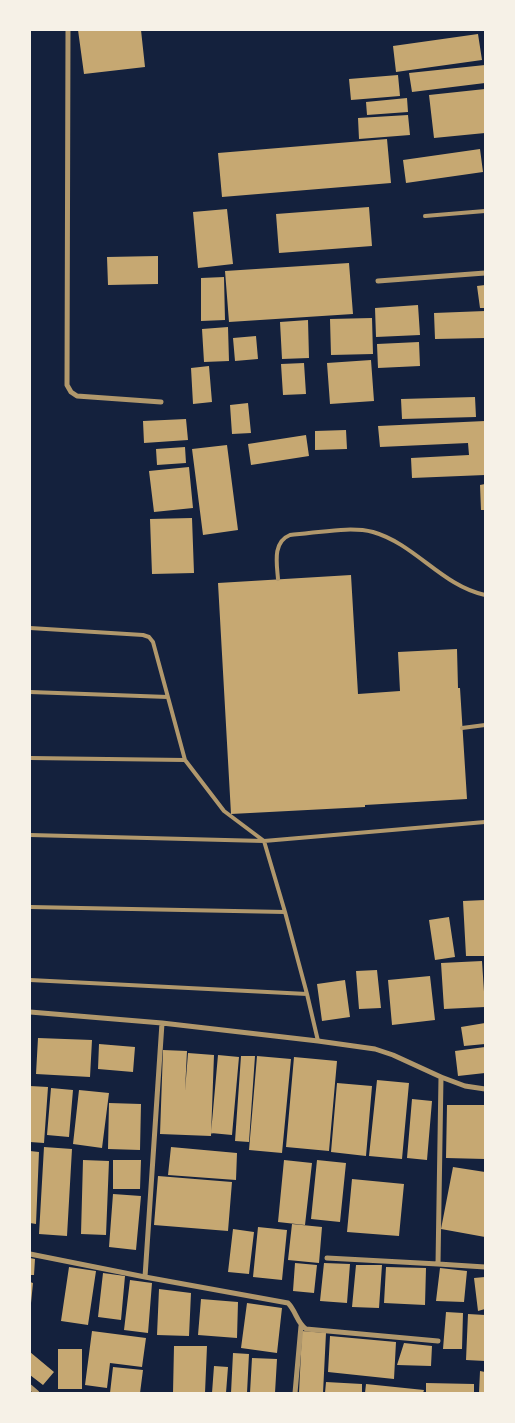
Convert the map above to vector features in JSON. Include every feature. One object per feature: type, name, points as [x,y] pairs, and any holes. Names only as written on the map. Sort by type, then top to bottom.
[{"type":"street","points":[[68,30],[67,385],[71,392],[77,396],[160,402]]},
{"type":"street","points":[[378,281],[485,273]]},
{"type":"street","points":[[30,1012],[162,1023],[375,1049],[393,1054],[441,1077],[465,1086],[485,1090]]},
{"type":"street","points":[[145,1277],[162,1023]]},
{"type":"street","points":[[438,1264],[441,1077]]},
{"type":"street","points":[[30,1254],[288,1303],[293,1308],[301,1326],[295,1393]]},
{"type":"street","points":[[327,1258],[485,1268]]},
{"type":"street","points":[[301,1326],[306,1329],[438,1341]]},
{"type":"street","points":[[30,1387],[36,1393]]},
{"type":"lane","points":[[425,216],[485,211]]},
{"type":"lane","points":[[278,579],[276,553],[282,541],[289,536],[342,530],[365,531],[393,540],[456,584],[472,592],[485,595]]},
{"type":"lane","points":[[30,628],[143,635],[149,637],[153,642],[185,760],[224,811],[264,841],[285,912],[318,1041]]},
{"type":"lane","points":[[30,692],[168,697]]},
{"type":"lane","points":[[462,728],[485,725]]},
{"type":"lane","points":[[30,758],[185,760]]},
{"type":"lane","points":[[30,836],[264,841],[485,822]]},
{"type":"lane","points":[[30,907],[285,912]]},
{"type":"lane","points":[[30,980],[307,994]]},
{"type":"building","points":[[78,30],[141,30],[145,67],[84,74]]},
{"type":"building","points":[[478,34],[482,60],[396,72],[393,46]]},
{"type":"building","points":[[485,65],[485,83],[412,92],[409,73]]},
{"type":"building","points":[[398,75],[400,96],[351,100],[349,79]]},
{"type":"building","points":[[485,89],[485,133],[434,138],[429,95]]},
{"type":"building","points":[[407,98],[408,112],[367,115],[366,102]]},
{"type":"building","points":[[408,115],[410,135],[359,139],[358,118]]},
{"type":"building","points":[[387,139],[391,183],[222,197],[218,153]]},
{"type":"building","points":[[480,149],[483,172],[406,183],[403,160]]},
{"type":"building","points":[[369,207],[372,246],[279,253],[276,214]]},
{"type":"building","points":[[227,209],[233,264],[198,268],[193,212]]},
{"type":"building","points":[[158,256],[158,284],[108,285],[107,257]]},
{"type":"building","points":[[349,263],[353,314],[229,322],[225,271]]},
{"type":"building","points":[[224,277],[225,320],[201,321],[201,278]]},
{"type":"building","points":[[485,285],[485,308],[480,308],[477,286]]},
{"type":"building","points":[[418,305],[420,335],[376,337],[375,308]]},
{"type":"building","points":[[485,311],[485,338],[435,339],[434,313]]},
{"type":"building","points":[[372,318],[373,354],[331,355],[330,319]]},
{"type":"building","points":[[308,320],[309,358],[282,359],[280,322]]},
{"type":"building","points":[[228,327],[229,361],[204,362],[202,329]]},
{"type":"building","points":[[256,336],[258,359],[235,361],[233,338]]},
{"type":"building","points":[[419,342],[420,366],[378,368],[377,344]]},
{"type":"building","points":[[371,360],[374,401],[330,404],[327,363]]},
{"type":"building","points":[[304,363],[306,394],[283,395],[281,364]]},
{"type":"building","points":[[209,366],[212,402],[193,404],[191,368]]},
{"type":"building","points":[[475,397],[476,417],[402,419],[401,399]]},
{"type":"building","points":[[248,403],[251,433],[232,434],[230,405]]},
{"type":"building","points":[[186,419],[188,440],[144,443],[143,421]]},
{"type":"building","points":[[485,421],[485,475],[412,478],[411,458],[469,455],[468,443],[380,447],[378,426]]},
{"type":"building","points":[[346,430],[347,449],[315,450],[315,431]]},
{"type":"building","points":[[306,435],[309,456],[251,465],[248,444]]},
{"type":"building","points":[[227,445],[238,530],[203,535],[192,449]]},
{"type":"building","points":[[185,447],[186,463],[157,465],[156,449]]},
{"type":"building","points":[[189,467],[193,508],[154,512],[149,471]]},
{"type":"building","points":[[485,484],[485,510],[481,510],[480,485]]},
{"type":"building","points":[[192,518],[194,573],[152,574],[150,519]]},
{"type":"building","points":[[351,575],[358,694],[400,691],[398,652],[457,649],[458,688],[460,688],[467,799],[365,805],[365,807],[231,814],[218,583]]},
{"type":"building","points":[[485,900],[485,956],[466,956],[463,901]]},
{"type":"building","points":[[449,917],[455,957],[435,960],[429,920]]},
{"type":"building","points":[[482,961],[485,1007],[444,1009],[441,963]]},
{"type":"building","points":[[377,970],[381,1008],[359,1009],[356,971]]},
{"type":"building","points":[[430,976],[435,1020],[392,1025],[388,980]]},
{"type":"building","points":[[345,980],[350,1017],[322,1021],[317,984]]},
{"type":"building","points":[[485,1023],[485,1044],[464,1046],[461,1027]]},
{"type":"building","points":[[38,1038],[92,1040],[90,1077],[36,1074]]},
{"type":"building","points":[[99,1044],[135,1047],[133,1072],[98,1069]]},
{"type":"building","points":[[485,1047],[485,1073],[458,1076],[455,1051]]},
{"type":"building","points":[[163,1050],[187,1051],[185,1091],[188,1053],[214,1055],[211,1136],[160,1134]]},
{"type":"building","points":[[218,1055],[239,1057],[232,1135],[211,1133]]},
{"type":"building","points":[[241,1056],[255,1056],[249,1142],[235,1141]]},
{"type":"building","points":[[257,1056],[291,1059],[282,1153],[249,1150]]},
{"type":"building","points":[[294,1057],[337,1061],[329,1151],[286,1147]]},
{"type":"building","points":[[377,1080],[409,1083],[402,1159],[369,1156]]},
{"type":"building","points":[[337,1083],[372,1086],[366,1156],[331,1152]]},
{"type":"building","points":[[30,1086],[48,1087],[44,1143],[30,1142]]},
{"type":"building","points":[[51,1088],[73,1090],[69,1137],[47,1135]]},
{"type":"building","points":[[79,1090],[109,1093],[102,1148],[73,1144]]},
{"type":"building","points":[[412,1099],[432,1101],[427,1160],[407,1158]]},
{"type":"building","points":[[109,1103],[141,1104],[140,1150],[108,1149]]},
{"type":"building","points":[[447,1105],[485,1105],[485,1159],[446,1158]]},
{"type":"building","points":[[44,1147],[72,1149],[67,1236],[39,1234]]},
{"type":"building","points":[[171,1147],[237,1153],[236,1180],[168,1175]]},
{"type":"building","points":[[30,1151],[39,1152],[36,1224],[30,1223]]},
{"type":"building","points":[[83,1160],[109,1161],[106,1235],[81,1234]]},
{"type":"building","points":[[113,1160],[141,1160],[140,1189],[113,1189]]},
{"type":"building","points":[[284,1160],[312,1163],[305,1225],[278,1222]]},
{"type":"building","points":[[317,1160],[346,1163],[340,1222],[311,1219]]},
{"type":"building","points":[[453,1167],[485,1172],[485,1237],[441,1229]]},
{"type":"building","points":[[158,1176],[232,1182],[228,1231],[154,1225]]},
{"type":"building","points":[[352,1179],[404,1184],[399,1236],[347,1232]]},
{"type":"building","points":[[113,1194],[141,1196],[136,1250],[109,1247]]},
{"type":"building","points":[[292,1224],[322,1227],[319,1263],[288,1260]]},
{"type":"building","points":[[258,1227],[287,1230],[282,1280],[253,1277]]},
{"type":"building","points":[[233,1229],[254,1232],[249,1274],[228,1272]]},
{"type":"building","points":[[30,1258],[35,1259],[34,1275],[30,1275]]},
{"type":"building","points":[[295,1263],[317,1265],[314,1293],[293,1291]]},
{"type":"building","points":[[324,1263],[350,1264],[347,1303],[320,1301]]},
{"type":"building","points":[[356,1265],[382,1265],[379,1308],[352,1307]]},
{"type":"building","points":[[69,1267],[96,1271],[88,1325],[61,1321]]},
{"type":"building","points":[[386,1267],[426,1268],[425,1305],[384,1303]]},
{"type":"building","points":[[440,1268],[467,1271],[464,1302],[436,1301]]},
{"type":"building","points":[[103,1273],[125,1276],[121,1320],[98,1317]]},
{"type":"building","points":[[485,1277],[485,1309],[478,1311],[474,1278]]},
{"type":"building","points":[[130,1280],[152,1283],[148,1333],[124,1330]]},
{"type":"building","points":[[30,1282],[33,1283],[31,1303],[30,1302]]},
{"type":"building","points":[[159,1289],[191,1293],[189,1336],[157,1335]]},
{"type":"building","points":[[201,1299],[238,1302],[237,1338],[198,1335]]},
{"type":"building","points":[[247,1303],[282,1308],[277,1353],[241,1348]]},
{"type":"building","points":[[446,1312],[463,1313],[462,1349],[443,1349]]},
{"type":"building","points":[[468,1314],[485,1315],[485,1361],[466,1360]]},
{"type":"building","points":[[92,1331],[146,1338],[142,1367],[110,1363],[107,1388],[85,1385]]},
{"type":"building","points":[[302,1331],[326,1333],[323,1393],[299,1393]]},
{"type":"building","points":[[330,1336],[396,1342],[394,1379],[328,1372]]},
{"type":"building","points":[[404,1343],[432,1346],[431,1366],[397,1365]]},
{"type":"building","points":[[174,1346],[207,1346],[205,1393],[173,1393]]},
{"type":"building","points":[[58,1349],[82,1349],[82,1389],[58,1389]]},
{"type":"building","points":[[30,1352],[54,1372],[43,1385],[30,1375]]},
{"type":"building","points":[[233,1353],[249,1354],[247,1393],[231,1393]]},
{"type":"building","points":[[252,1358],[277,1359],[275,1393],[250,1393]]},
{"type":"building","points":[[214,1366],[228,1367],[226,1393],[212,1393]]},
{"type":"building","points":[[113,1367],[143,1370],[140,1393],[110,1393]]},
{"type":"building","points":[[480,1371],[485,1372],[485,1393],[479,1393]]},
{"type":"building","points":[[326,1382],[362,1384],[362,1393],[325,1393]]},
{"type":"building","points":[[426,1383],[474,1384],[474,1393],[426,1393]]},
{"type":"building","points":[[366,1384],[424,1390],[423,1393],[365,1393]]}]
